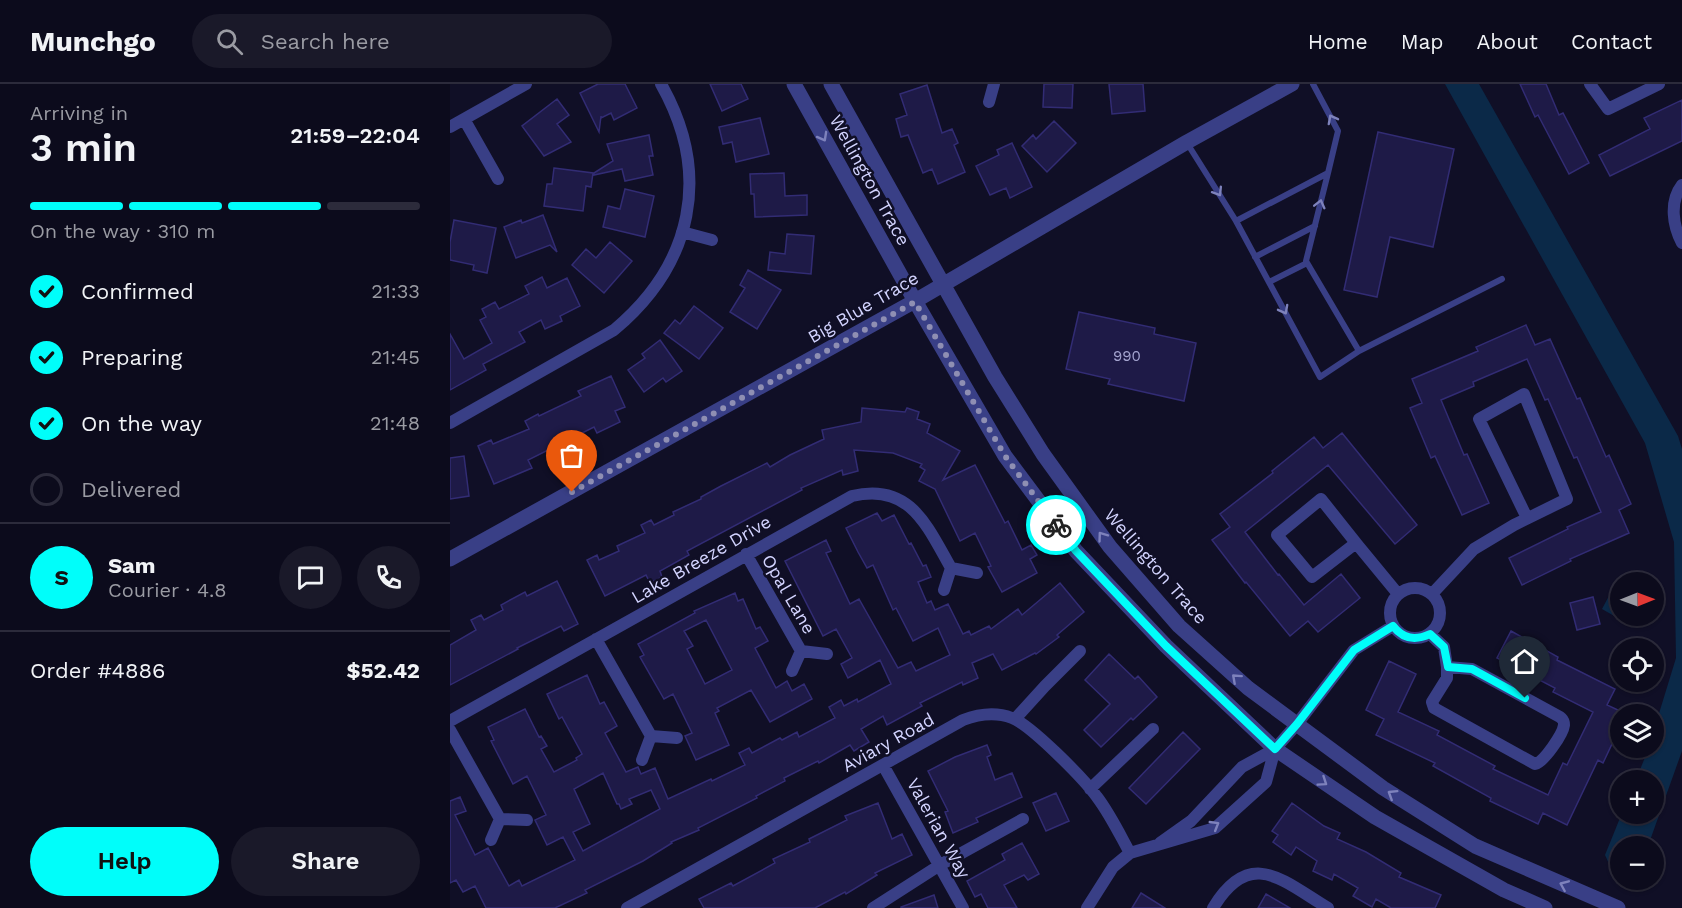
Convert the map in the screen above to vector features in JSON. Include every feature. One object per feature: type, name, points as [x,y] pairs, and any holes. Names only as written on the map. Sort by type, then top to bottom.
[{"type":"street","points":[[450,127],[526,84]]},
{"type":"street","points":[[450,423],[614,330],[633,314],[654,289],[675,254],[689,195],[688,162],[677,118],[661,84]]},
{"type":"street","name":"Wellington Trace","points":[[794,84],[915,302],[1005,456],[1076,551],[1166,646],[1275,749],[1375,817],[1504,890],[1545,908]]},
{"type":"street","name":"Wellington Trace","points":[[831,84],[995,377],[1043,454],[1110,547],[1179,626],[1248,688],[1383,788],[1475,846],[1618,908]]},
{"type":"street","points":[[989,102],[994,84]]},
{"type":"street","name":"Big Blue Trace","points":[[450,559],[915,302],[1187,142],[1292,84]]},
{"type":"street","points":[[1590,84],[1608,109],[1659,84]]},
{"type":"street","points":[[464,119],[498,179]]},
{"type":"street","points":[[1682,185],[1677,191],[1673,216],[1682,243]]},
{"type":"street","points":[[682,232],[712,240]]},
{"type":"street","points":[[1432,594],[1474,549],[1527,518],[1567,499],[1524,394],[1479,419],[1527,518]]},
{"type":"street","name":"Lake Breeze Drive","points":[[450,721],[852,496],[873,493],[894,497],[912,508],[926,524],[951,568]]},
{"type":"street","points":[[1356,543],[1312,577],[1277,535],[1321,499],[1398,594]]},
{"type":"street","name":"Opal Lane","points":[[746,554],[801,651]]},
{"type":"street","points":[[944,590],[951,568],[977,573]]},
{"type":"street","points":[[1411,588],[1419,588],[1432,594],[1437,600],[1441,614],[1436,629],[1430,634],[1414,639],[1406,637],[1393,626],[1390,609],[1398,594],[1411,588]]},
{"type":"street","points":[[1160,843],[1191,821],[1242,767],[1275,749],[1354,650],[1393,626]]},
{"type":"street","points":[[1430,634],[1444,647],[1448,667],[1447,678],[1432,702],[1434,708],[1535,764],[1544,760],[1564,727],[1564,721],[1560,717],[1472,669],[1448,667]]},
{"type":"street","points":[[596,639],[651,736]]},
{"type":"street","points":[[792,671],[801,651],[827,654]]},
{"type":"street","points":[[1015,719],[1080,651]]},
{"type":"street","name":"Aviary Road","points":[[628,908],[973,716],[994,714],[1015,719],[1033,731],[1098,798],[1130,853]]},
{"type":"street","points":[[1090,789],[1153,729]]},
{"type":"street","points":[[450,730],[500,819]]},
{"type":"street","points":[[651,736],[677,738]]},
{"type":"street","points":[[642,760],[651,736]]},
{"type":"street","points":[[1087,908],[1113,867],[1130,853],[1215,828],[1266,782],[1275,749]]},
{"type":"street","name":"Valerian Way","points":[[883,765],[963,908]]},
{"type":"street","points":[[500,819],[527,820]]},
{"type":"street","points":[[491,840],[500,819]]},
{"type":"street","points":[[873,908],[940,865],[1023,819]]},
{"type":"street","points":[[1213,908],[1227,887],[1235,880],[1255,873],[1276,877],[1328,908]]},
{"type":"lane","points":[[1313,84],[1338,131],[1306,261],[1359,351]]},
{"type":"lane","points":[[1187,142],[1236,221],[1320,377],[1359,351],[1502,279]]},
{"type":"lane","points":[[1236,221],[1328,173]]},
{"type":"lane","points":[[1255,257],[1315,226]]},
{"type":"lane","points":[[1269,282],[1307,263]]},
{"type":"water","points":[[1445,84],[1479,84],[1678,436],[1682,449],[1682,751],[1664,801],[1664,770],[1640,770],[1645,758],[1664,758],[1664,704],[1662,704],[1676,658],[1674,542],[1645,443]]},
{"type":"water","points":[[1610,594],[1610,614],[1602,609]]},
{"type":"water","points":[[1618,824],[1656,824],[1652,836],[1613,836]]},
{"type":"water","points":[[1610,843],[1610,866],[1605,855]]},
{"type":"building","points":[[598,84],[625,84],[637,108],[614,120],[611,113],[601,118],[601,116],[599,132],[580,93]]},
{"type":"building","points":[[710,84],[741,84],[748,99],[722,111]]},
{"type":"building","points":[[1044,84],[1073,84],[1072,108],[1043,107]]},
{"type":"building","points":[[1109,84],[1143,84],[1145,111],[1112,114]]},
{"type":"building","points":[[1520,84],[1546,84],[1559,115],[1563,113],[1589,163],[1569,174],[1538,115],[1535,117]]},
{"type":"building","points":[[927,85],[942,133],[952,129],[958,143],[954,145],[965,172],[938,184],[932,169],[923,173],[908,135],[901,137],[896,119],[907,115],[900,94]]},
{"type":"building","points":[[557,99],[569,115],[557,124],[571,142],[544,156],[522,126]]},
{"type":"building","points":[[1682,100],[1682,141],[1610,176],[1599,155],[1650,129],[1644,118]]},
{"type":"building","points":[[760,118],[769,154],[736,162],[732,142],[723,144],[719,127]]},
{"type":"building","points":[[1054,121],[1076,143],[1047,172],[1022,146],[1033,135],[1036,139]]},
{"type":"building","points":[[1378,132],[1454,149],[1433,247],[1390,237],[1377,297],[1344,290]]},
{"type":"building","points":[[649,135],[653,156],[649,156],[653,175],[625,181],[622,169],[594,175],[613,161],[607,144]]},
{"type":"building","points":[[1012,143],[1032,187],[1010,198],[1006,188],[990,195],[976,166],[999,155],[997,150]]},
{"type":"building","points":[[554,168],[593,173],[591,187],[586,186],[583,211],[544,206],[547,184],[552,184]]},
{"type":"building","points":[[784,173],[785,196],[807,195],[807,215],[755,217],[750,174]]},
{"type":"building","points":[[625,189],[654,196],[645,237],[603,227],[608,206],[620,209]]},
{"type":"building","points":[[543,215],[557,252],[550,245],[516,258],[504,227]]},
{"type":"building","points":[[454,220],[496,228],[487,273],[473,270],[474,265],[450,260]]},
{"type":"building","points":[[787,234],[814,236],[811,274],[768,270],[770,252],[785,254]]},
{"type":"building","points":[[610,242],[632,261],[604,293],[572,265],[586,249],[596,258]]},
{"type":"building","points":[[748,270],[781,290],[757,329],[730,312],[745,288],[740,285]]},
{"type":"building","points":[[542,277],[547,288],[567,278],[580,306],[560,316],[562,321],[545,329],[541,320],[519,332],[525,342],[483,364],[486,370],[450,390],[450,334],[464,359],[492,343],[480,320],[486,317],[482,309],[495,302],[499,309],[529,294],[525,286]]},
{"type":"building","points":[[694,306],[723,328],[699,359],[664,333],[675,320],[680,324]]},
{"type":"building","points":[[1079,312],[1155,328],[1154,334],[1196,343],[1184,401],[1108,384],[1110,379],[1066,369]]},
{"type":"building","points":[[1526,325],[1535,345],[1550,339],[1577,399],[1580,398],[1606,457],[1609,455],[1631,504],[1619,510],[1629,533],[1570,559],[1571,561],[1522,585],[1509,558],[1601,512],[1577,457],[1574,458],[1548,399],[1545,400],[1527,359],[1473,382],[1474,386],[1441,400],[1464,455],[1467,454],[1489,503],[1462,515],[1435,456],[1431,458],[1410,408],[1422,403],[1412,379],[1478,351],[1476,347]]},
{"type":"building","points":[[660,340],[682,371],[666,382],[663,378],[644,392],[628,370],[645,358],[642,354]]},
{"type":"building","points":[[611,376],[625,407],[615,411],[620,422],[597,433],[594,427],[528,460],[532,468],[494,484],[478,446],[491,440],[493,444],[529,429],[525,421],[581,396],[578,391]]},
{"type":"building","points":[[862,408],[905,412],[907,408],[919,412],[917,419],[930,424],[927,433],[960,451],[943,480],[975,465],[1005,523],[1008,521],[1022,550],[1031,545],[1037,555],[1030,559],[1037,573],[1002,592],[988,567],[991,566],[975,533],[960,541],[935,489],[919,481],[925,470],[920,467],[922,464],[893,453],[854,450],[858,471],[843,475],[842,470],[801,488],[802,490],[687,551],[689,555],[660,571],[662,577],[650,583],[646,575],[605,596],[587,560],[597,555],[599,560],[619,551],[617,546],[645,533],[641,525],[651,520],[654,525],[721,486],[767,463],[770,467],[824,439],[822,430],[861,422]]},
{"type":"building","points":[[1342,433],[1417,525],[1395,544],[1328,465],[1245,532],[1304,605],[1341,574],[1360,598],[1318,632],[1308,621],[1290,636],[1212,540],[1230,527],[1220,514],[1273,473],[1272,471],[1314,437],[1323,448]]},
{"type":"building","points":[[464,456],[469,496],[450,499],[450,458]]},
{"type":"building","points":[[877,513],[882,521],[894,515],[909,544],[911,543],[923,566],[926,565],[931,577],[918,582],[927,603],[931,601],[935,610],[948,604],[963,634],[969,631],[971,635],[989,626],[991,629],[1018,609],[1022,615],[1060,583],[1084,612],[1057,635],[1059,637],[1036,654],[1002,670],[993,654],[972,663],[978,678],[963,685],[962,682],[920,703],[922,706],[887,725],[883,716],[861,729],[869,742],[854,751],[850,745],[819,763],[818,761],[784,778],[785,781],[756,796],[757,798],[698,828],[699,830],[671,842],[643,861],[585,890],[587,893],[555,908],[486,908],[475,886],[463,892],[456,880],[450,883],[450,801],[460,797],[466,811],[455,815],[475,855],[488,848],[509,886],[519,880],[522,886],[575,860],[563,837],[547,845],[535,820],[546,815],[527,776],[513,784],[491,741],[494,740],[488,727],[525,709],[539,737],[541,736],[547,746],[541,749],[554,772],[577,760],[576,758],[582,754],[562,717],[559,719],[547,694],[587,675],[600,704],[604,702],[617,726],[605,733],[626,772],[638,767],[641,774],[655,768],[668,799],[745,765],[739,753],[749,748],[752,753],[797,732],[799,737],[835,718],[829,707],[841,700],[844,706],[857,699],[858,702],[891,684],[880,660],[848,678],[841,664],[852,658],[836,629],[823,636],[785,561],[826,540],[831,551],[826,553],[850,604],[859,599],[898,668],[911,662],[916,671],[950,655],[938,628],[913,641],[896,608],[893,610],[873,565],[867,568],[846,528]],"holes":[[[603,773],[621,809],[632,804],[629,799],[651,790],[660,809],[583,851],[573,832],[590,824],[574,789]]]},
{"type":"building","points":[[557,581],[578,624],[564,631],[561,626],[450,685],[450,645],[476,630],[471,620],[481,615],[484,620],[503,610],[501,605],[525,592],[527,596]]},
{"type":"building","points":[[735,593],[738,601],[743,599],[756,629],[760,627],[768,641],[755,648],[776,688],[787,681],[792,691],[804,684],[812,699],[770,722],[751,690],[717,708],[719,711],[715,713],[729,745],[696,760],[685,736],[692,733],[673,694],[664,699],[640,657],[644,655],[638,644],[695,613],[694,611]],"holes":[[[706,620],[732,670],[705,684],[687,649],[693,646],[684,631]]]},
{"type":"building","points":[[1593,597],[1600,624],[1577,630],[1570,603]]},
{"type":"building","points":[[1511,631],[1558,657],[1557,660],[1610,686],[1610,692],[1614,692],[1607,705],[1610,706],[1610,748],[1603,763],[1598,760],[1567,825],[1543,813],[1538,824],[1490,801],[1491,798],[1433,766],[1435,763],[1376,735],[1384,719],[1366,710],[1389,661],[1416,674],[1398,712],[1439,731],[1437,735],[1495,766],[1493,769],[1548,795],[1563,763],[1567,765],[1593,712],[1553,692],[1555,688],[1497,658]]},
{"type":"building","points":[[1109,654],[1135,679],[1138,676],[1157,697],[1101,747],[1084,730],[1110,704],[1085,680]]},
{"type":"building","points":[[1183,732],[1200,749],[1146,804],[1129,788]]},
{"type":"building","points":[[987,745],[991,755],[987,757],[995,780],[1012,773],[1022,797],[976,818],[978,822],[953,833],[945,812],[948,811],[928,771],[955,757]]},
{"type":"building","points":[[1056,793],[1069,821],[1046,831],[1033,803]]},
{"type":"building","points":[[878,803],[892,839],[902,834],[912,855],[875,873],[877,875],[846,894],[845,892],[815,908],[704,908],[699,899],[731,883],[733,886],[775,863],[773,859],[810,842],[809,839],[847,820],[845,816]]},
{"type":"building","points":[[1292,803],[1324,826],[1340,833],[1337,839],[1366,852],[1401,873],[1399,877],[1441,895],[1435,908],[1391,908],[1376,899],[1372,907],[1353,896],[1358,888],[1334,874],[1332,880],[1313,871],[1317,861],[1296,847],[1291,855],[1273,842],[1278,835],[1272,831]]},
{"type":"building","points":[[1022,843],[1039,874],[1028,880],[1024,875],[1004,885],[1017,908],[988,908],[981,894],[975,897],[967,881],[1005,860],[1002,854]]},
{"type":"building","points":[[1141,893],[1165,908],[1132,908]]},
{"type":"building","points":[[1266,894],[1290,908],[1258,908]]},
{"type":"building","points":[[934,895],[938,908],[901,908],[901,907]]},
{"type":"way so far","points":[[572,492],[915,302],[1005,456],[1056,525]]},
{"type":"route","points":[[1056,525],[1076,551],[1166,646],[1275,749],[1354,650],[1393,626],[1406,637],[1414,639],[1430,634],[1444,647],[1448,667],[1472,669],[1525,698]]}]
